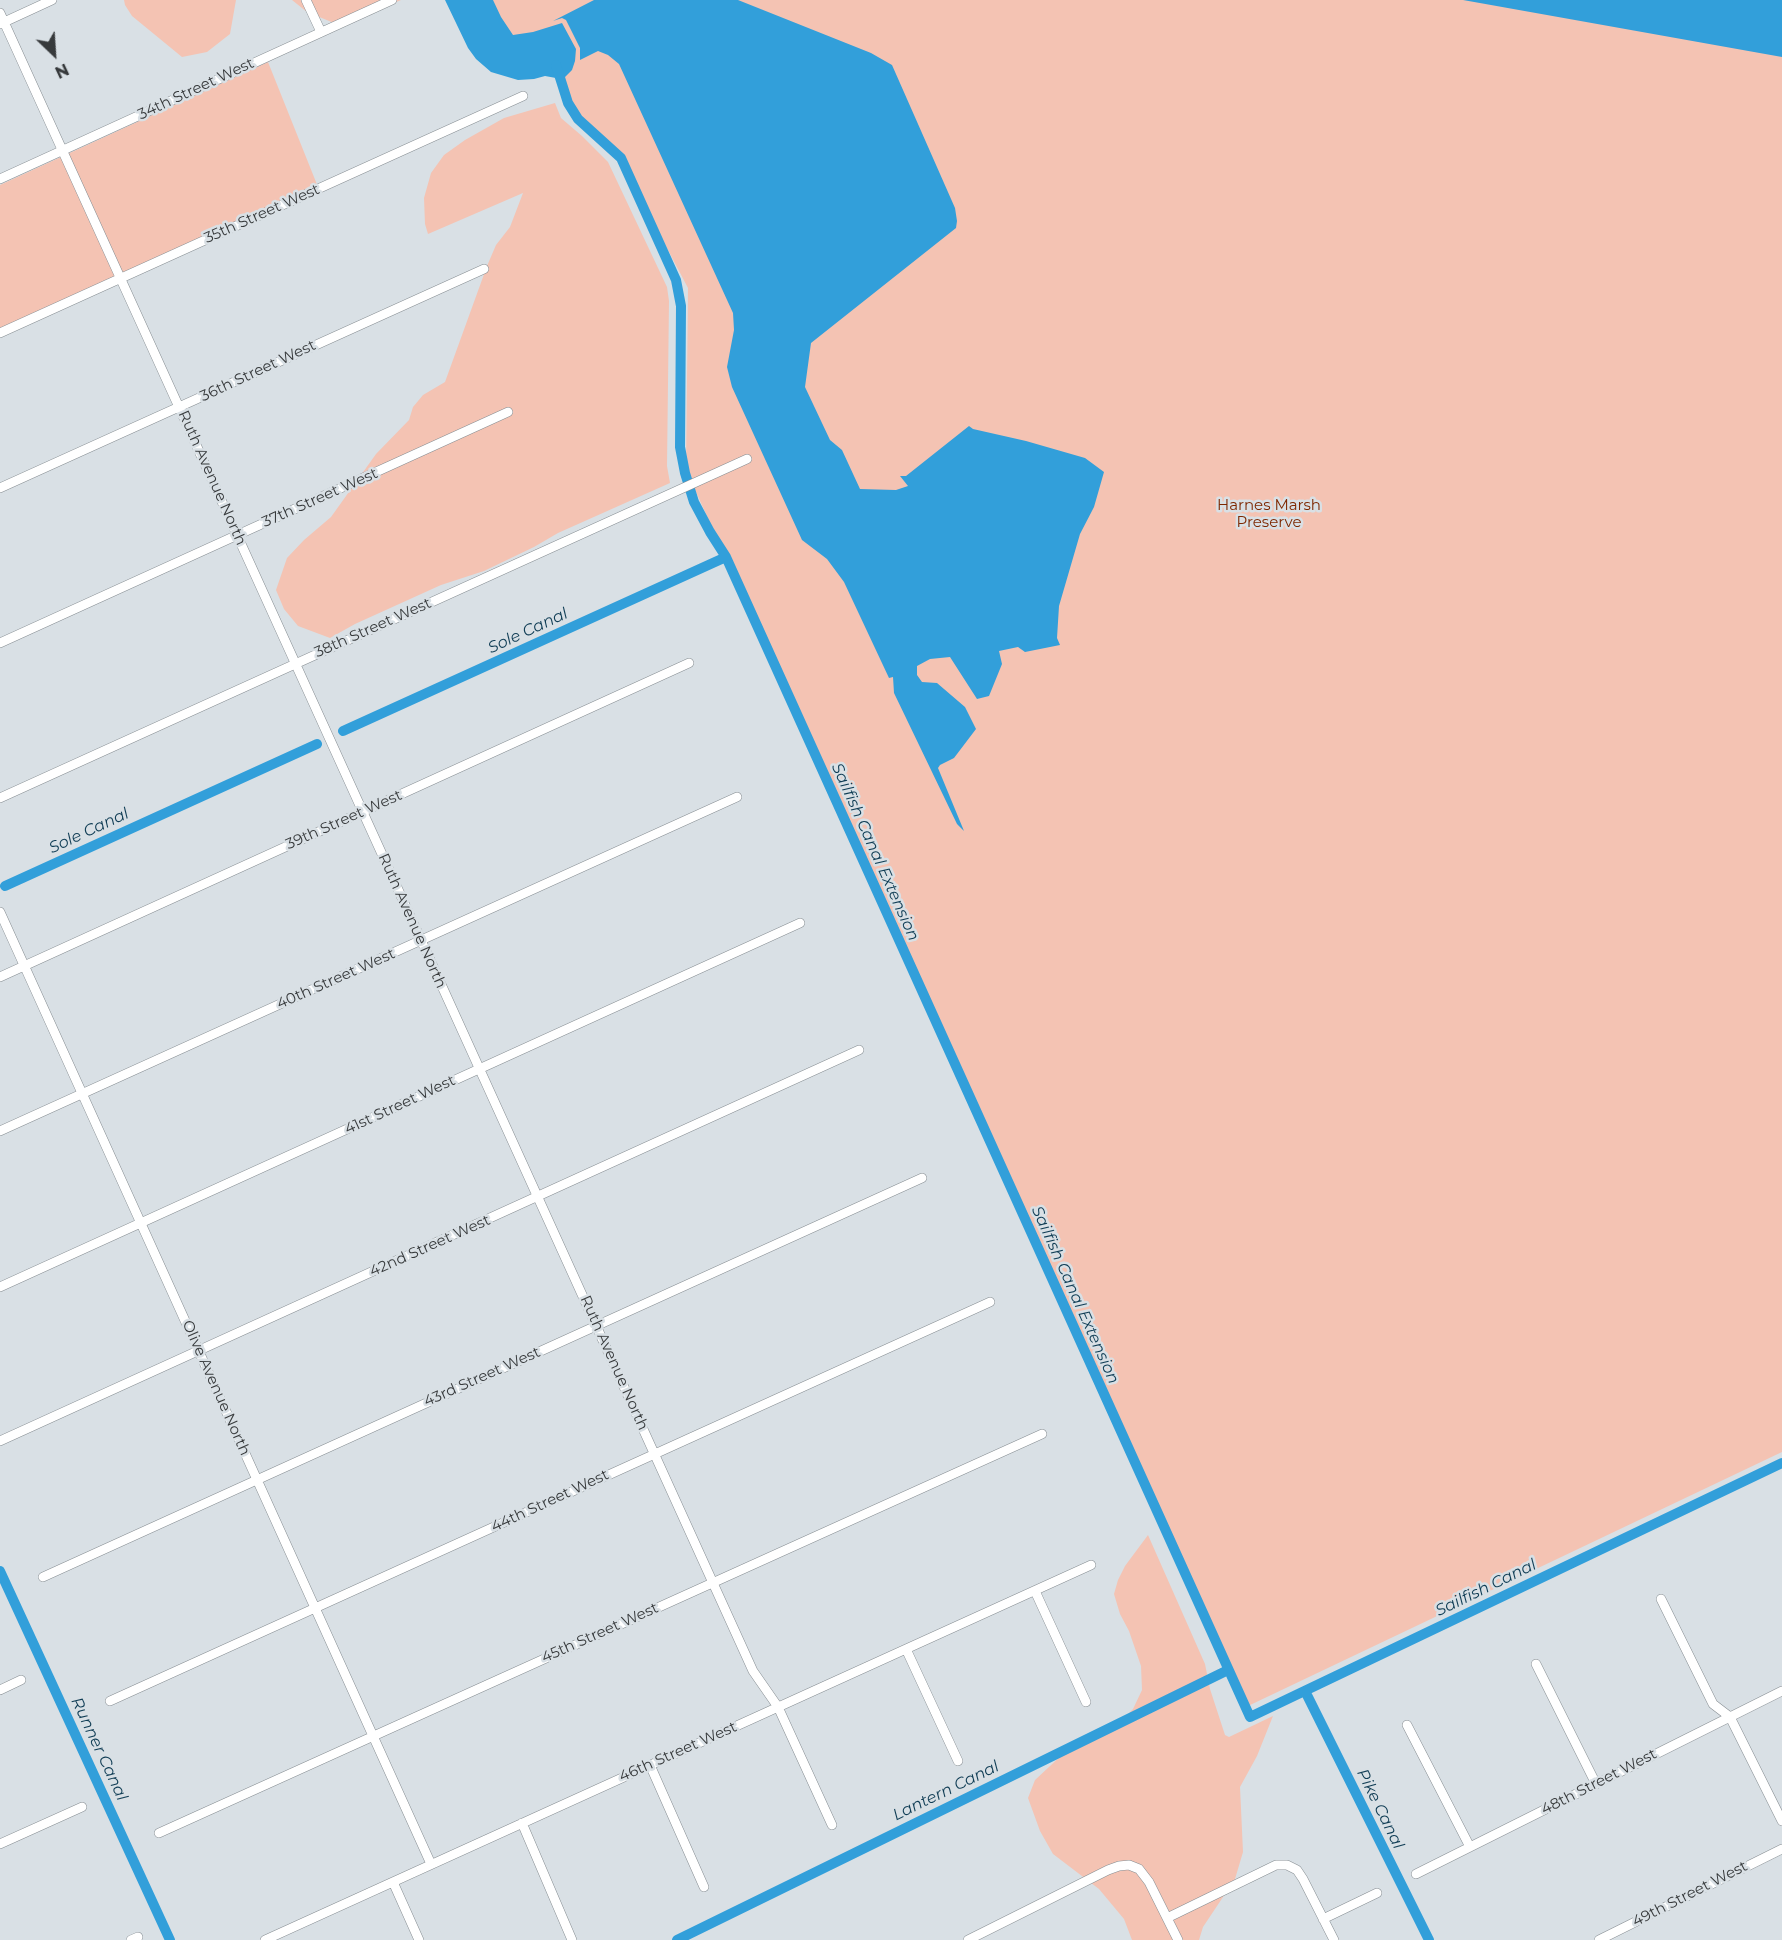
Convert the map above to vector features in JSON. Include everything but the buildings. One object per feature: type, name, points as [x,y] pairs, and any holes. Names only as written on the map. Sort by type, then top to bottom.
[{"type":"street","points":[[1,19],[52,0]]},
{"type":"street","points":[[306,0],[321,32]]},
{"type":"street","name":"34th Street West","points":[[0,178],[392,0]]},
{"type":"street","name":"Ruth Avenue North","points":[[1,19],[63,150],[753,1671],[778,1707],[831,1825]]},
{"type":"street","name":"35th Street West","points":[[0,333],[523,96]]},
{"type":"street","name":"36th Street West","points":[[0,488],[484,269]]},
{"type":"street","name":"37th Street West","points":[[0,643],[508,412]]},
{"type":"street","name":"38th Street West","points":[[0,798],[747,459]]},
{"type":"street","name":"39th Street West","points":[[0,977],[689,663]]},
{"type":"street","name":"40th Street West","points":[[0,1131],[737,797]]},
{"type":"street","name":"Olive Avenue North","points":[[0,912],[431,1864]]},
{"type":"street","name":"41st Street West","points":[[0,1287],[800,923]]},
{"type":"street","name":"42nd Street West","points":[[0,1442],[859,1050]]},
{"type":"street","name":"43rd Street West","points":[[43,1577],[922,1178]]},
{"type":"street","name":"44th Street West","points":[[110,1701],[990,1302]]},
{"type":"street","name":"45th Street West","points":[[159,1833],[1042,1434]]},
{"type":"street","name":"46th Street West","points":[[265,1940],[1091,1565]]},
{"type":"street","points":[[1035,1591],[1086,1702]]},
{"type":"street","points":[[1661,1599],[1713,1704],[1730,1717],[1782,1821]]},
{"type":"street","points":[[906,1649],[958,1761]]},
{"type":"street","points":[[1536,1664],[1596,1784]]},
{"type":"street","points":[[0,1690],[21,1680]]},
{"type":"street","name":"48th Street West","points":[[1416,1874],[1782,1691]]},
{"type":"street","points":[[1407,1725],[1470,1847]]},
{"type":"street","points":[[650,1765],[704,1887]]},
{"type":"street","points":[[0,1844],[82,1807]]},
{"type":"street","points":[[522,1823],[572,1940]]},
{"type":"street","name":"49th Street West","points":[[1599,1940],[1782,1848]]},
{"type":"street","points":[[1167,1918],[1276,1864],[1287,1865],[1297,1870],[1334,1940]]},
{"type":"street","points":[[968,1940],[1108,1870],[1129,1865],[1139,1869],[1149,1882],[1178,1940]]},
{"type":"street","points":[[393,1882],[419,1940]]},
{"type":"street","points":[[1323,1919],[1377,1893]]},
{"type":"green space","points":[[124,0],[236,0],[230,34],[207,52],[182,57],[132,16]]},
{"type":"green space","points":[[292,0],[401,0],[350,21],[334,23],[307,12]]},
{"type":"green space","name":"Harnes Marsh Preserve","points":[[480,0],[1782,0],[1782,1452],[1248,1706],[686,470],[688,288],[619,157],[575,110],[544,42],[499,41]]},
{"type":"green space","points":[[268,62],[318,187],[0,337],[0,185]]},
{"type":"green space","points":[[555,103],[561,118],[608,162],[667,287],[669,301],[667,466],[670,483],[558,533],[484,571],[441,585],[355,624],[330,638],[298,626],[284,609],[276,590],[287,558],[331,517],[376,454],[409,420],[413,407],[423,395],[445,382],[487,266],[496,245],[510,227],[523,193],[428,234],[425,224],[424,198],[431,173],[444,155],[465,140],[504,118]]},
{"type":"green space","points":[[1148,1535],[1205,1664],[1210,1689],[1225,1735],[1229,1737],[1273,1716],[1257,1756],[1240,1787],[1243,1852],[1235,1879],[1203,1927],[1199,1940],[1132,1940],[1124,1919],[1099,1889],[1053,1854],[1040,1831],[1028,1798],[1035,1780],[1064,1753],[1102,1729],[1122,1720],[1133,1709],[1142,1690],[1141,1666],[1114,1594],[1125,1566]]},
{"type":"water","points":[[445,0],[493,0],[513,35],[533,32],[562,23],[576,49],[572,70],[565,77],[545,76],[518,80],[491,72],[476,59],[468,48]]},
{"type":"water","points":[[594,0],[738,0],[871,53],[892,65],[955,208],[957,221],[956,228],[811,343],[805,387],[830,440],[842,450],[860,489],[896,490],[908,486],[900,476],[906,476],[969,426],[973,429],[1085,458],[1104,472],[1094,507],[1080,534],[1059,606],[1057,638],[1060,645],[1025,652],[1018,647],[999,651],[1002,664],[989,696],[977,699],[950,657],[930,659],[917,666],[917,675],[922,682],[937,683],[965,707],[976,729],[954,758],[938,768],[964,831],[957,824],[894,693],[893,677],[889,678],[844,582],[827,559],[802,540],[732,387],[727,367],[734,330],[733,313],[619,64],[608,55],[598,51],[580,60],[580,48],[566,20],[562,18],[553,21]]},
{"type":"water","points":[[1463,0],[1782,0],[1782,57]]},
{"type":"waterway","name":"Sailfish Canal Extension","points":[[556,65],[568,103],[578,119],[621,158],[676,280],[681,306],[680,447],[694,502],[726,557],[1250,1717],[1782,1463]]},
{"type":"waterway","name":"Sole Canal","points":[[343,731],[726,557]]},
{"type":"waterway","name":"Sole Canal","points":[[5,886],[317,744]]},
{"type":"waterway","name":"Runner Canal","points":[[0,1571],[170,1940]]},
{"type":"waterway","name":"Lantern Canal","points":[[677,1940],[1228,1670]]},
{"type":"waterway","name":"Pike Canal","points":[[1305,1691],[1429,1940]]},
{"type":"water label","name":"Sailfish Canal","points":[[1486,1588]]}]
